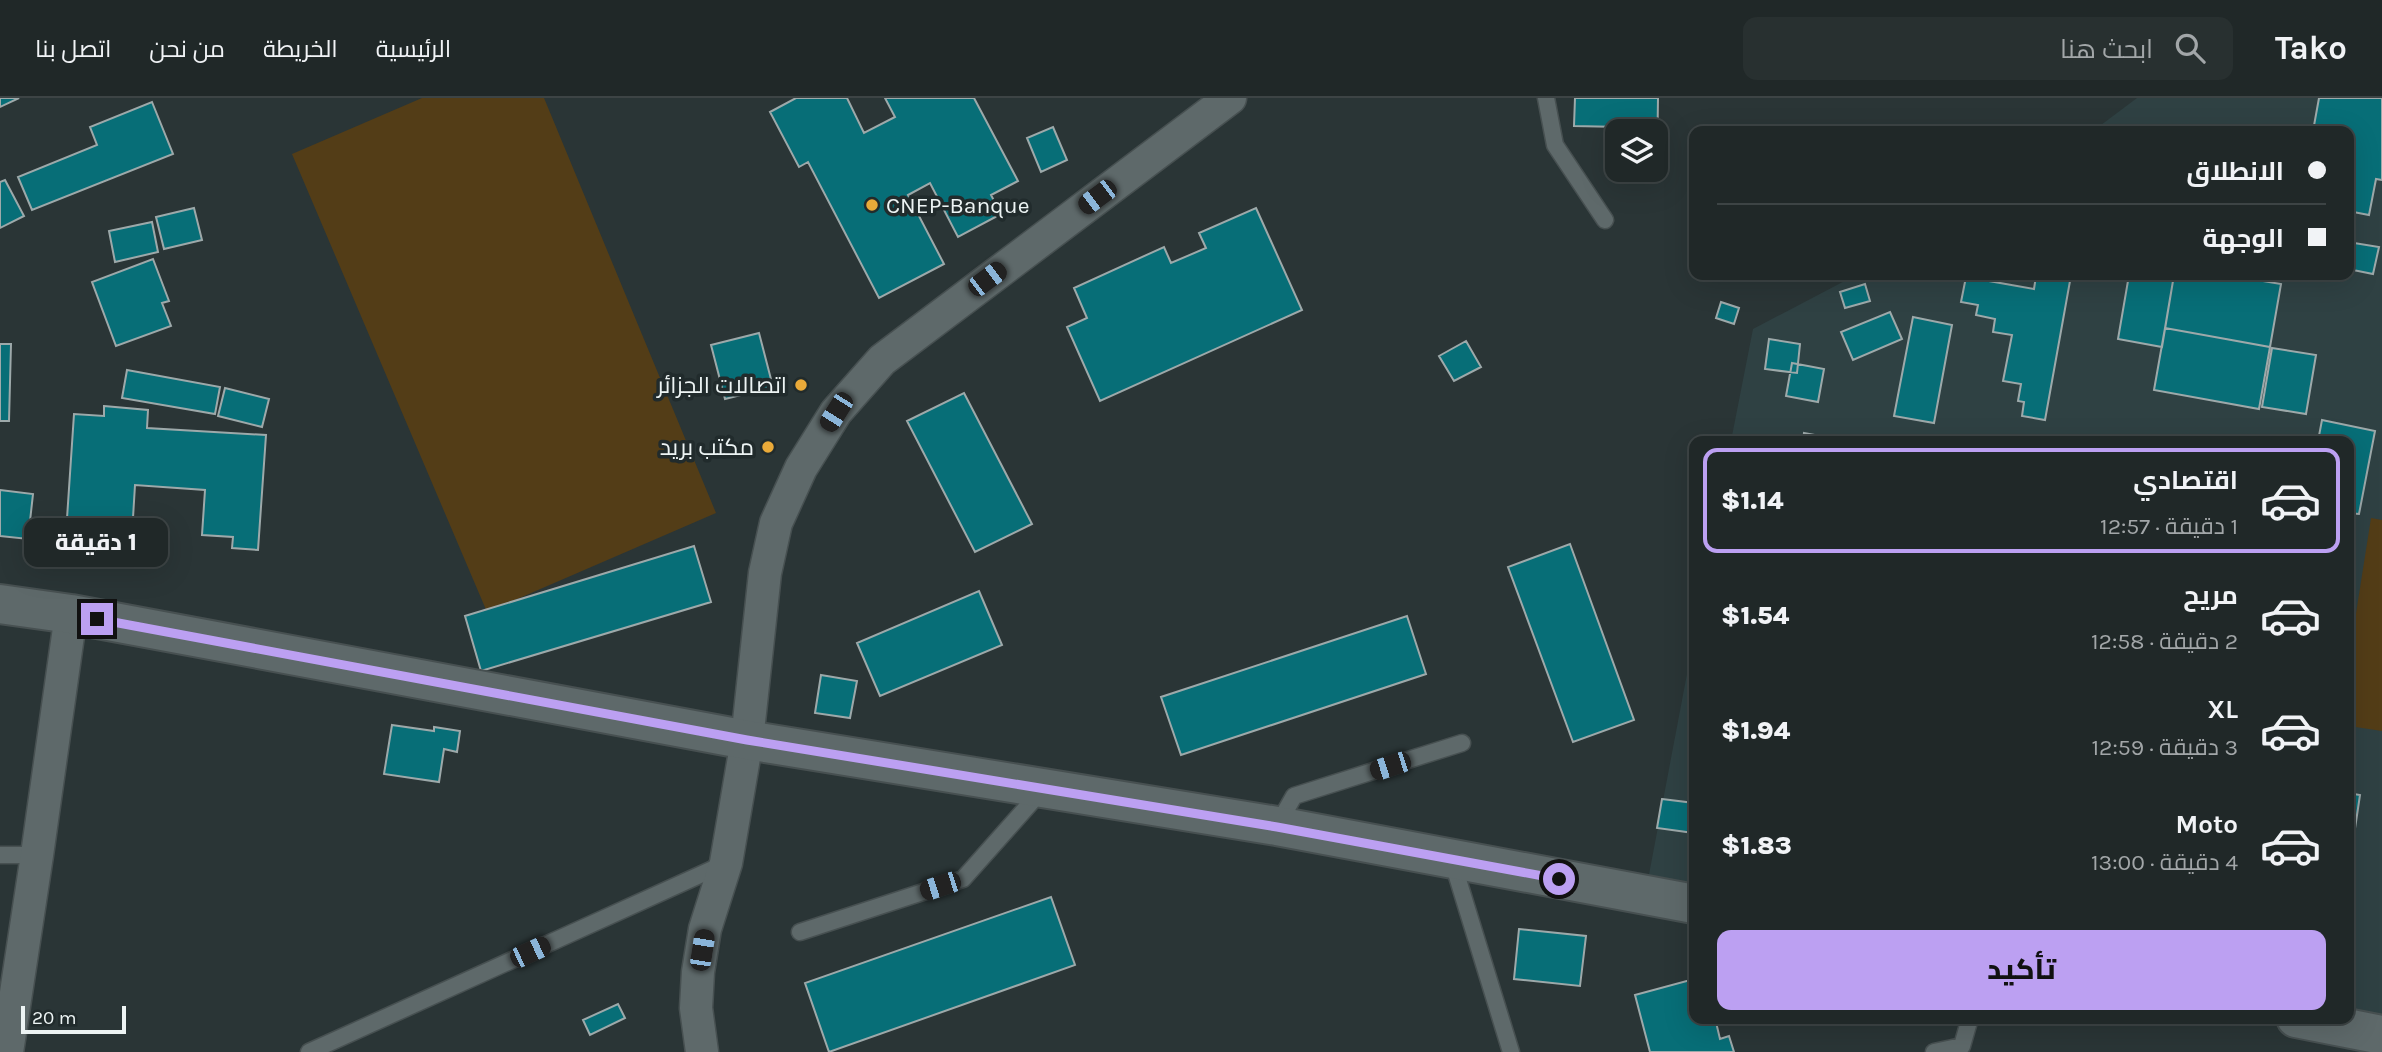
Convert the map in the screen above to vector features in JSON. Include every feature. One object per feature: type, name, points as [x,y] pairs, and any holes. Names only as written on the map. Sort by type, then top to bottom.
[{"type":"street","points":[[702,1052],[696,1008],[698,972],[705,929],[726,863],[747,740],[765,573],[776,523],[802,468],[836,412],[882,360],[1230,98]]},
{"type":"street","points":[[0,604],[71,614],[747,740],[1277,827],[1689,903]]},
{"type":"street","points":[[7,1052],[71,614]]},
{"type":"street","points":[[2326,1024],[2382,1035]]},
{"type":"lane","points":[[1546,98],[1555,145],[1605,220]]},
{"type":"lane","points":[[1277,827],[1294,796],[1462,743]]},
{"type":"lane","points":[[800,932],[963,879],[1044,788]]},
{"type":"lane","points":[[0,855],[37,855]]},
{"type":"lane","points":[[1452,858],[1511,1052]]},
{"type":"lane","points":[[309,1052],[726,863]]},
{"type":"lane","points":[[1934,1052],[1962,1046],[1968,1024]]},
{"type":"shaded area","points":[[422,98],[544,98],[716,513],[487,612],[292,154]]},
{"type":"shaded area","points":[[2137,98],[2382,98],[2382,1015],[2354,1010],[2354,436],[1732,436],[1753,329],[1846,280],[2354,280],[2354,126],[2100,126]]},
{"type":"shaded area","points":[[2371,518],[2382,520],[2382,731],[2354,727],[2354,626]]},
{"type":"shaded area","points":[[1689,663],[1689,892],[1647,885]]},
{"type":"building","points":[[0,98],[19,98],[0,107]]},
{"type":"building","name":"CNEP-Banque","points":[[796,98],[847,98],[864,133],[895,117],[885,98],[974,98],[1018,181],[991,195],[1001,214],[958,237],[930,183],[908,195],[944,264],[879,298],[808,162],[799,167],[770,112]]},
{"type":"building","points":[[1575,98],[1658,98],[1658,119],[1605,119],[1605,127],[1574,126]]},
{"type":"building","points":[[2319,98],[2382,98],[2382,180],[2376,179],[2369,215],[2354,212],[2354,126],[2314,126]]},
{"type":"building","points":[[152,102],[173,154],[32,210],[18,177],[97,145],[90,127]]},
{"type":"building","points":[[1053,127],[1067,160],[1041,172],[1027,138]]},
{"type":"building","points":[[5,180],[24,216],[0,228],[0,182]]},
{"type":"building","points":[[194,208],[202,240],[164,249],[156,217]]},
{"type":"building","points":[[1256,208],[1302,310],[1100,401],[1067,327],[1087,318],[1074,288],[1164,247],[1171,263],[1206,248],[1199,233]]},
{"type":"building","points":[[152,222],[158,252],[115,262],[109,231]]},
{"type":"building","points":[[2354,243],[2379,247],[2373,274],[2354,270]]},
{"type":"building","points":[[153,259],[169,301],[162,303],[171,326],[116,346],[92,282]]},
{"type":"building","points":[[1965,280],[1983,280],[2034,289],[2035,280],[2070,281],[2045,420],[2022,416],[2024,402],[2018,401],[2021,384],[2003,381],[2012,335],[1993,332],[1995,319],[1976,315],[1978,305],[1961,302]]},
{"type":"building","points":[[2128,280],[2173,280],[2162,347],[2118,339]]},
{"type":"building","points":[[2173,280],[2257,280],[2281,284],[2270,347],[2165,328]]},
{"type":"building","points":[[1865,284],[1870,301],[1845,308],[1840,292]]},
{"type":"building","points":[[1721,302],[1739,308],[1734,324],[1716,318]]},
{"type":"building","points":[[1890,312],[1902,339],[1853,360],[1841,332]]},
{"type":"building","points":[[1913,317],[1952,325],[1934,423],[1894,416]]},
{"type":"building","points":[[2165,328],[2270,347],[2259,409],[2154,390]]},
{"type":"building","points":[[759,333],[773,387],[725,399],[711,345]]},
{"type":"building","points":[[1769,339],[1800,344],[1797,373],[1765,369]]},
{"type":"building","points":[[1466,341],[1481,367],[1454,381],[1439,356]]},
{"type":"building","points":[[0,344],[11,344],[9,421],[0,421]]},
{"type":"building","points":[[2272,348],[2316,355],[2306,414],[2262,407]]},
{"type":"building","points":[[1792,363],[1824,369],[1818,402],[1786,396]]},
{"type":"building","points":[[127,370],[220,387],[215,414],[122,398]]},
{"type":"building","points":[[225,388],[269,399],[262,427],[218,416]]},
{"type":"building","points":[[964,393],[1032,524],[975,552],[907,421]]},
{"type":"building","points":[[104,406],[148,410],[147,428],[266,435],[258,550],[232,548],[233,537],[202,535],[205,490],[135,485],[130,567],[64,563],[74,414],[104,416]]},
{"type":"building","points":[[2322,420],[2375,431],[2359,514],[2354,514],[2354,436],[2319,436]]},
{"type":"building","points":[[0,490],[33,494],[28,539],[0,536]]},
{"type":"building","points":[[1570,544],[1634,720],[1573,742],[1508,567]]},
{"type":"building","points":[[694,546],[711,602],[481,671],[465,616]]},
{"type":"building","points":[[979,591],[1002,645],[880,696],[857,643]]},
{"type":"building","points":[[1407,616],[1426,674],[1181,755],[1161,697]]},
{"type":"building","points":[[821,675],[857,681],[850,718],[815,713]]},
{"type":"building","points":[[392,725],[434,731],[434,727],[460,731],[457,752],[444,749],[439,782],[384,774]]},
{"type":"building","points":[[2354,794],[2360,795],[2354,835]]},
{"type":"building","points":[[1662,799],[1689,802],[1689,832],[1657,828]]},
{"type":"building","points":[[1051,897],[1075,965],[829,1052],[805,983]]},
{"type":"building","points":[[1519,929],[1586,936],[1580,986],[1514,979]]},
{"type":"building","points":[[1689,980],[1689,1024],[1716,1024],[1720,1039],[1729,1036],[1734,1052],[1650,1052],[1635,995]]},
{"type":"building","points":[[618,1004],[625,1018],[590,1035],[583,1020]]},
{"type":"place","name":"CNEP-Banque","points":[[872,205]]},
{"type":"place","name":"اتصالات الجزائر","points":[[801,385]]},
{"type":"place","name":"مكتب بريد","points":[[768,447]]},
{"type":"route","points":[[97,619],[747,740],[1277,827],[1559,879]]}]
